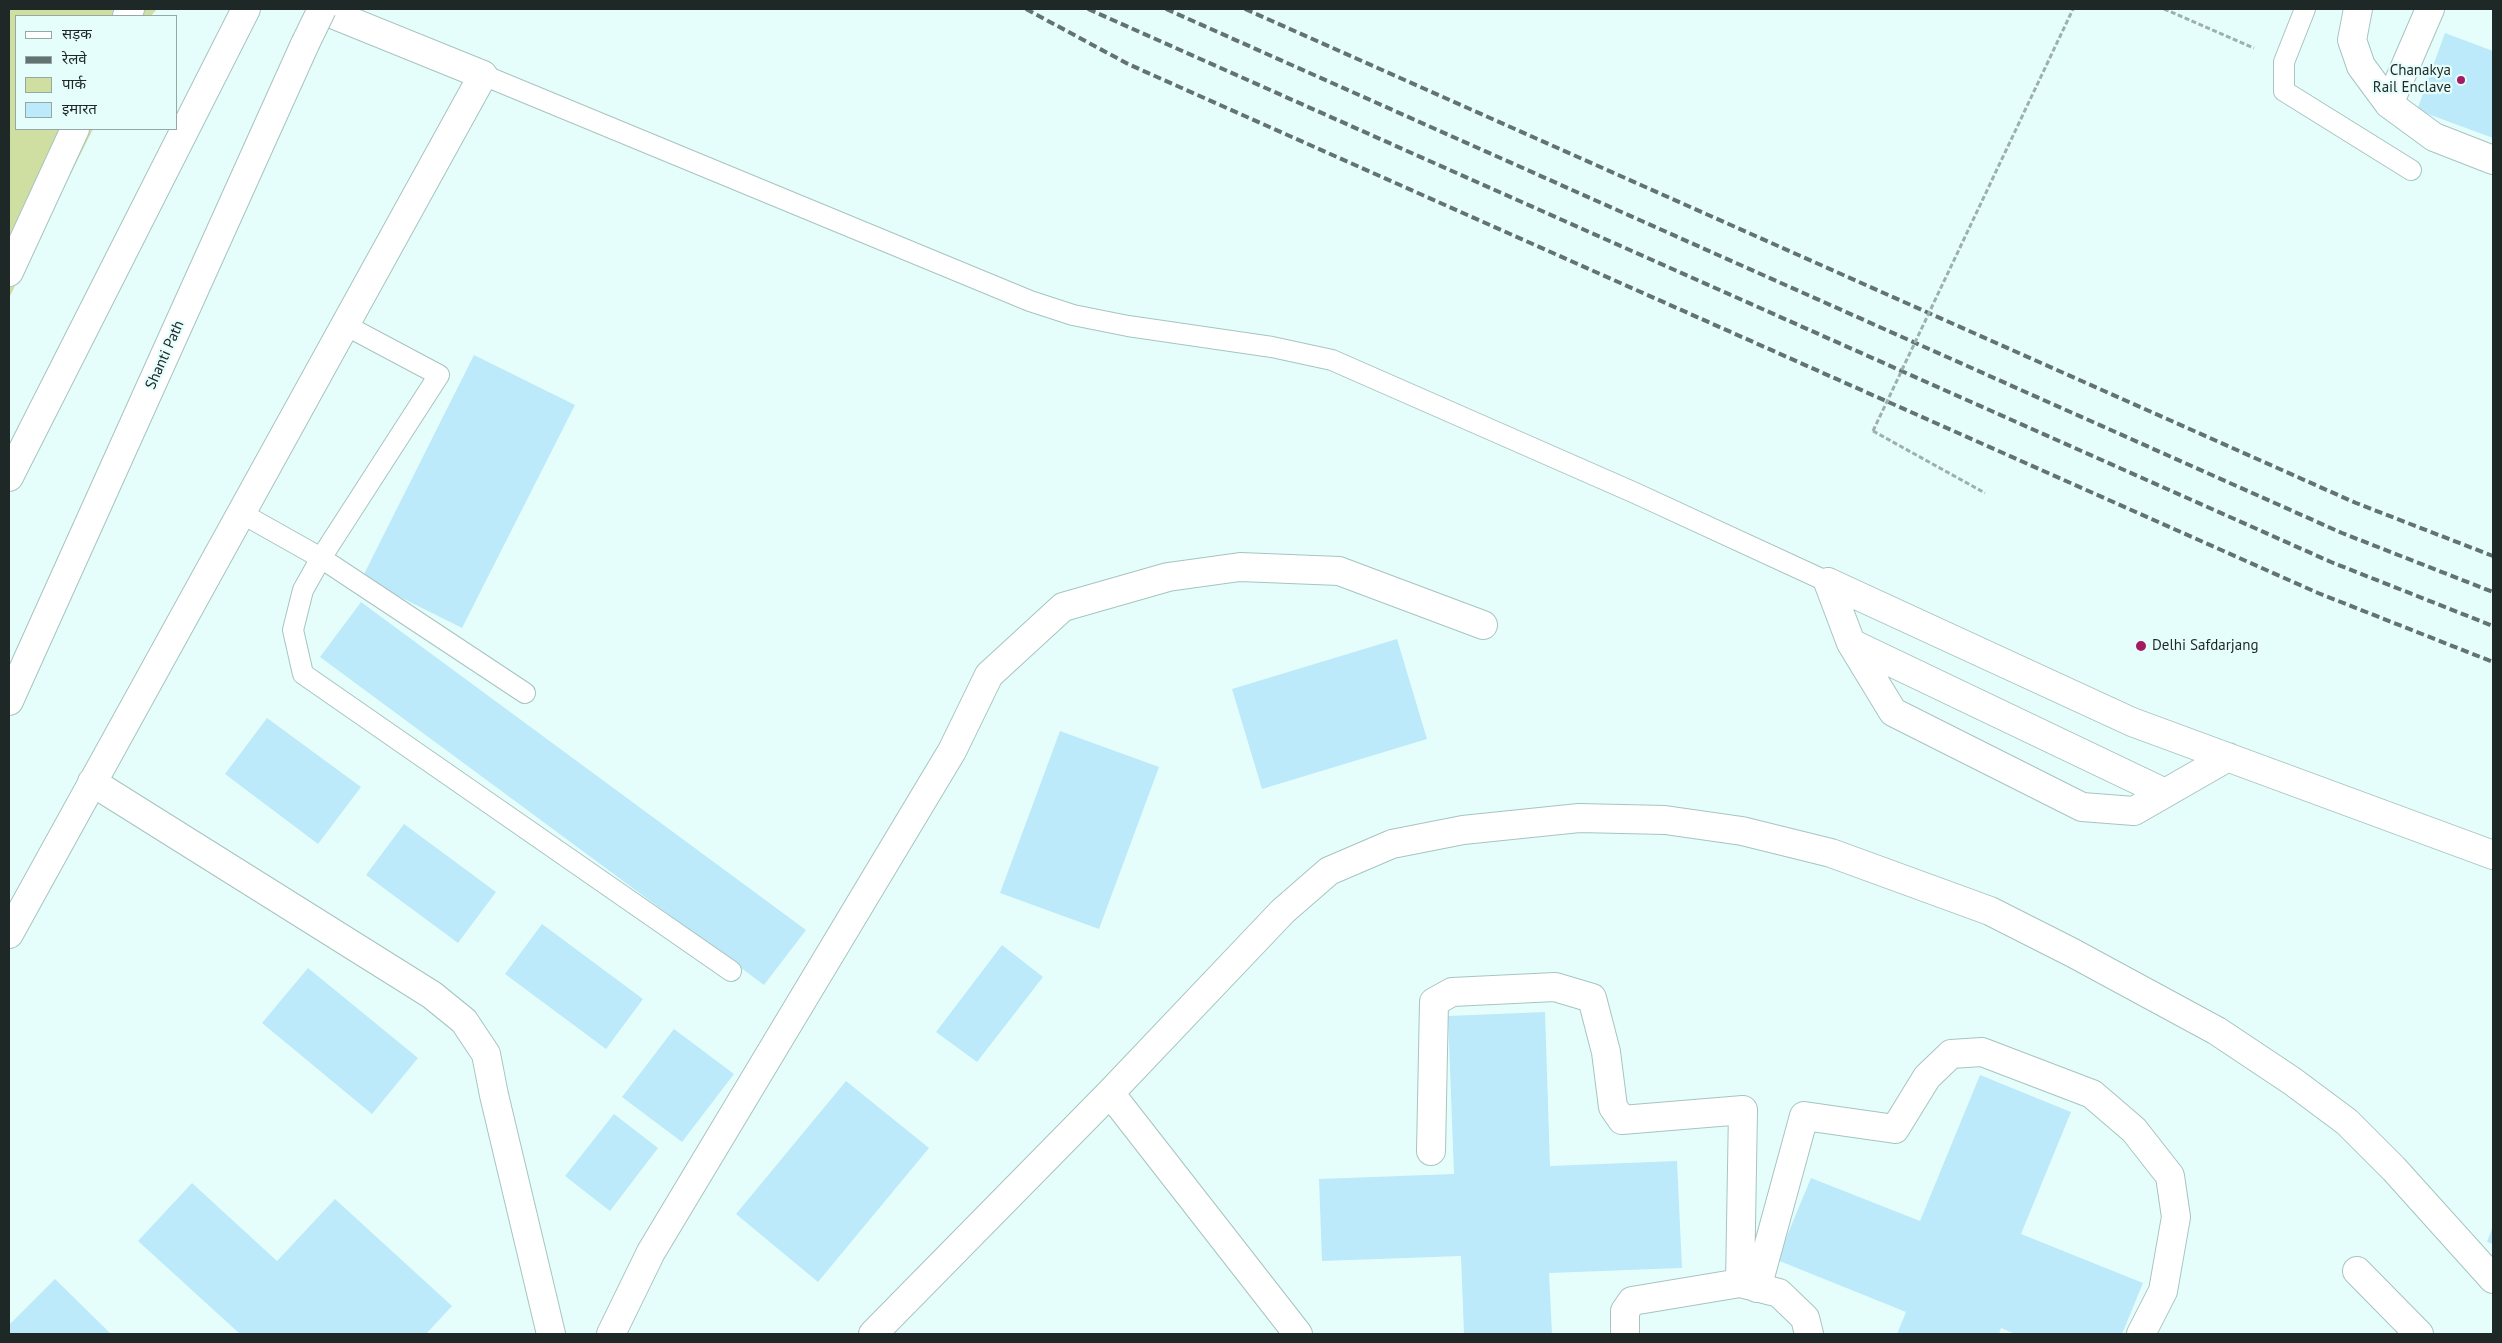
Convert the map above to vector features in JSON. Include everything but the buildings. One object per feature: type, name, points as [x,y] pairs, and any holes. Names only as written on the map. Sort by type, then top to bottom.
[{"type":"street","name":"Shanti Path","points":[[9,701],[321,9]]},
{"type":"street","points":[[9,934],[483,75],[321,9]]},
{"type":"street","points":[[2358,9],[2352,40],[2361,66],[2389,104],[2434,138],[2493,160]]},
{"type":"street","points":[[2389,104],[2430,9]]},
{"type":"street","points":[[9,478],[246,10]]},
{"type":"street","points":[[9,272],[75,130]]},
{"type":"street","points":[[611,1334],[651,1252],[952,752],[989,675],[1063,607],[1168,577],[1186,574],[1240,568],[1339,571],[1483,624]]},
{"type":"street","points":[[1828,582],[1851,643],[1893,712],[2082,807],[2134,811],[2228,757]]},
{"type":"street","points":[[1828,582],[2132,722],[2493,855]]},
{"type":"street","points":[[1851,643],[2165,793]]},
{"type":"street","points":[[92,782],[432,995],[464,1021],[486,1054],[498,1114],[551,1334]]},
{"type":"street","points":[[873,1334],[1110,1093],[1283,911],[1329,871],[1392,844],[1463,830],[1579,818],[1665,820],[1742,831],[1831,853],[1990,911],[2073,952],[2217,1031],[2292,1081],[2346,1122],[2394,1169],[2493,1279]]},
{"type":"street","points":[[1431,1151],[1434,1002],[1452,992],[1555,987],[1592,998],[1606,1052],[1612,1107],[1622,1120],[1744,1110],[1749,1285]]},
{"type":"street","points":[[1749,1285],[1804,1116],[1894,1129],[1927,1077],[1951,1054],[1982,1052],[2092,1094],[2134,1130],[2170,1176],[2176,1217],[2163,1291],[2141,1334]]},
{"type":"street","points":[[1110,1093],[1298,1334]]},
{"type":"street","points":[[2357,1271],[2420,1334]]},
{"type":"street","points":[[1625,1334],[1625,1311],[1632,1301],[1749,1285],[1779,1293],[1804,1318],[1809,1334]]},
{"type":"lane","points":[[2305,9],[2284,62],[2284,91],[2411,170]]},
{"type":"lane","points":[[483,75],[1030,301],[1073,315],[1128,326],[1253,344],[1332,360],[1635,493],[1828,582]]},
{"type":"lane","points":[[345,325],[439,375],[303,590],[293,630],[303,674],[731,971]]},
{"type":"lane","points":[[241,513],[322,558],[525,693]]},
{"type":"path","points":[[1985,493],[1873,430],[2073,9]]},
{"type":"path","points":[[2164,9],[2284,62]]},
{"type":"green space","points":[[9,9],[157,9],[152,15],[15,15],[15,130],[93,130],[9,298]]},
{"type":"railway","points":[[1026,9],[1128,64],[1175,85],[2318,593],[2493,662]]},
{"type":"railway","points":[[1088,9],[2331,562],[2493,626]]},
{"type":"railway","points":[[1166,9],[2342,533],[2493,592]]},
{"type":"railway","points":[[1245,9],[2356,503],[2493,556]]},
{"type":"place","name":"Chanakya Rail Enclave","points":[[2461,80]]},
{"type":"place","name":"Delhi Safdarjang","points":[[2141,646]]}]
